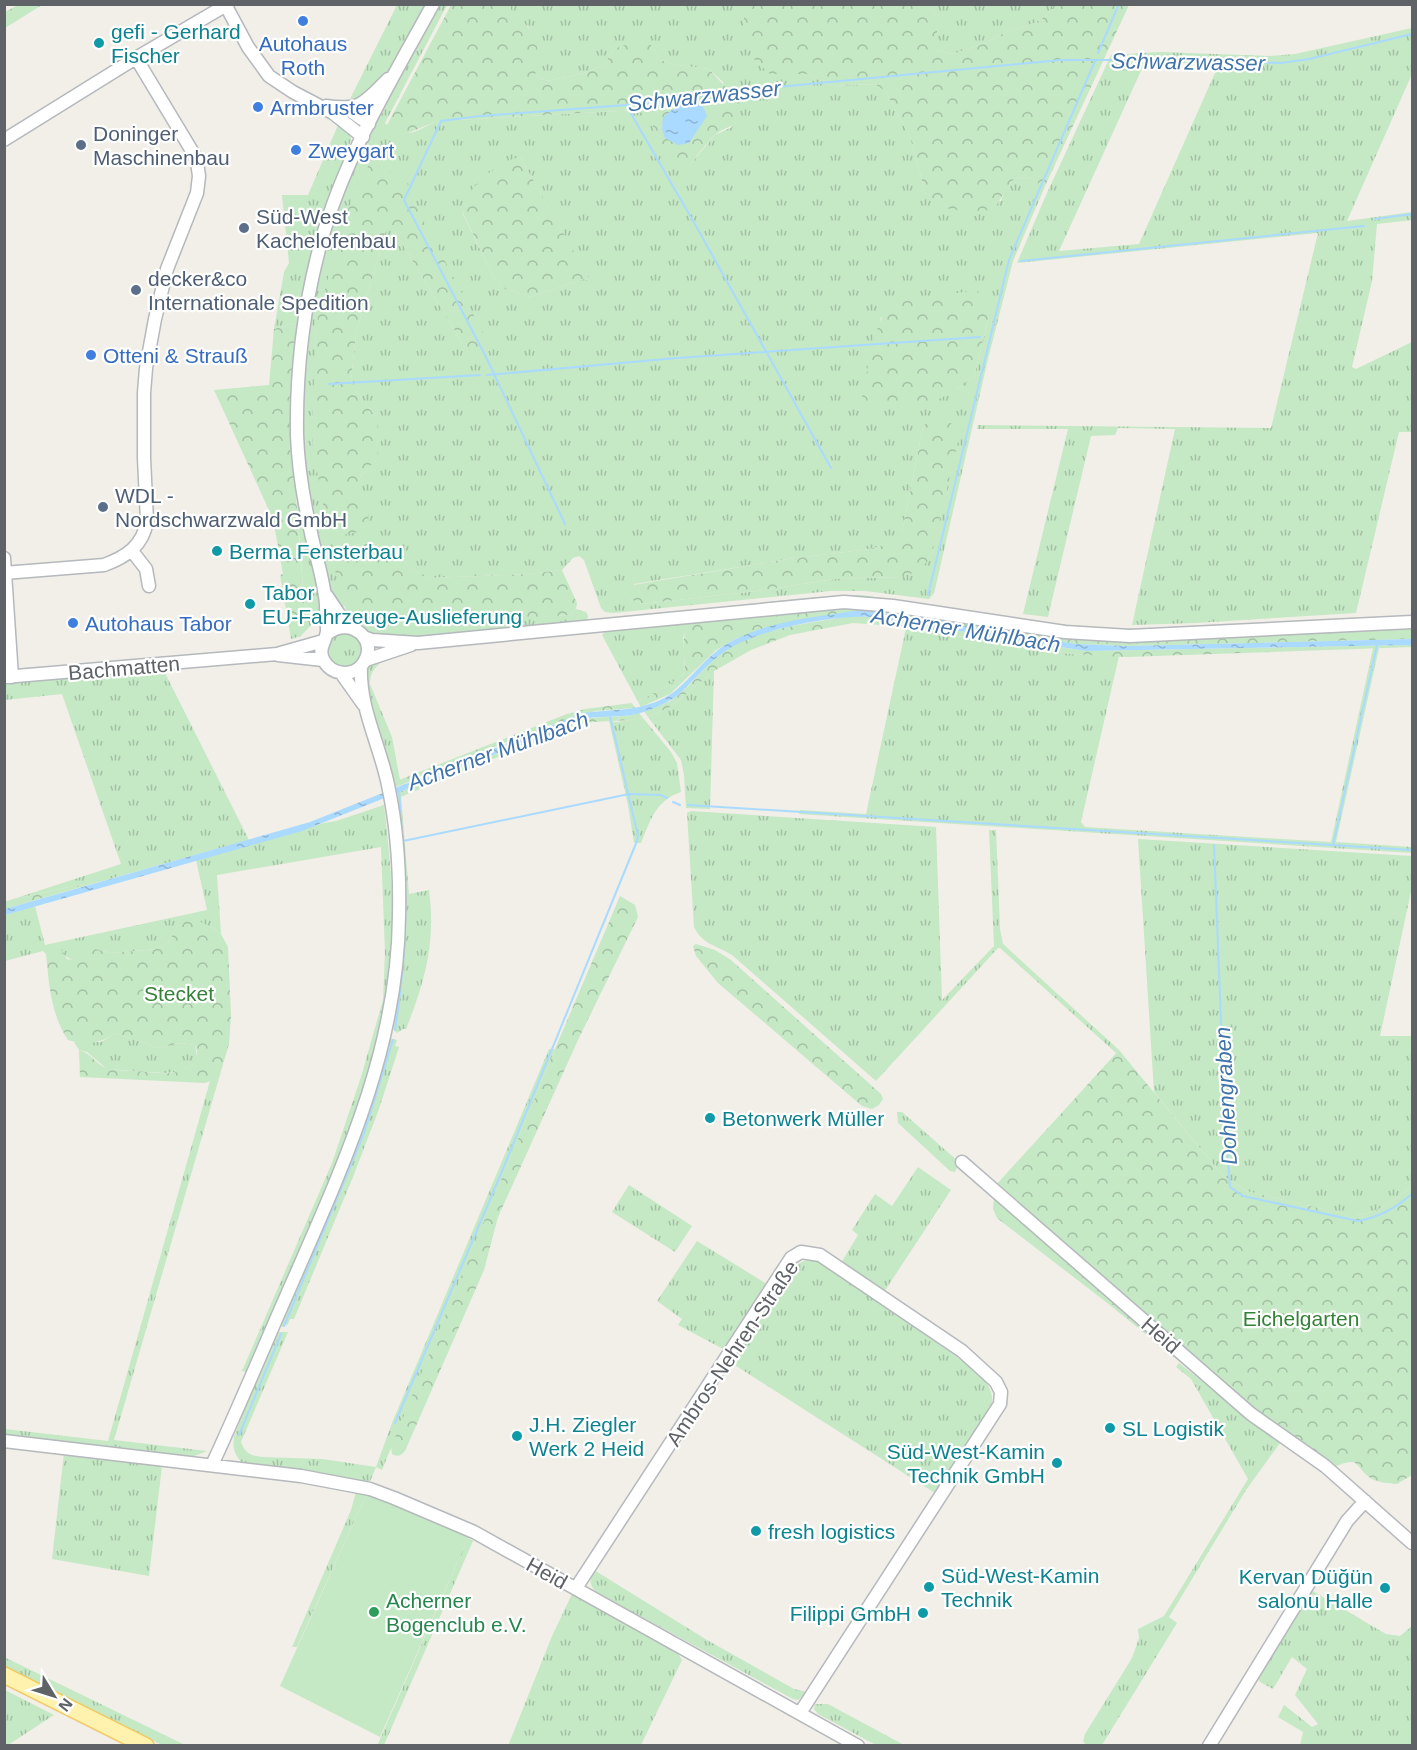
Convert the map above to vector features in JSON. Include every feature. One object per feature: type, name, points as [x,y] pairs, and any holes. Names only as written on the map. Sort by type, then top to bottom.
[{"type":"main road","points":[[4,1675],[146,1746]]},
{"type":"street","points":[[418,643],[363,663],[352,672],[341,673],[331,669],[323,660],[321,649],[325,638],[324,592],[309,526],[298,446],[297,409],[308,299],[321,242],[345,177],[369,124],[433,4]]},
{"type":"street","points":[[4,140],[226,5],[248,47],[268,76],[293,92],[322,106],[363,137]]},
{"type":"street","points":[[5,573],[104,565],[132,551],[141,542],[146,530],[144,393],[154,319],[167,269],[197,193],[199,176],[197,162],[192,151],[136,58]]},
{"type":"street","points":[[348,110],[364,102],[399,68]]},
{"type":"street","points":[[322,106],[348,110],[369,124]]},
{"type":"street","points":[[132,551],[146,569],[149,586]]},
{"type":"street","points":[[4,558],[8,677]]},
{"type":"street","points":[[324,592],[347,626]]},
{"type":"street","points":[[364,637],[381,641],[418,643],[844,603],[893,606],[1065,632],[1130,636],[1413,622]]},
{"type":"street","points":[[212,1466],[312,1237],[364,1107],[379,1061],[393,998],[397,965],[398,866],[392,806],[388,783],[365,708],[363,663],[368,651],[364,637],[357,630],[347,626],[337,627],[325,638],[277,654]]},
{"type":"street","points":[[277,654],[323,660]]},
{"type":"street","name":"Bachmatten","points":[[8,677],[277,654]]},
{"type":"street","points":[[341,673],[365,708]]},
{"type":"street","name":"Heid","points":[[962,1162],[1251,1414],[1325,1466],[1413,1543]]},
{"type":"street","name":"Ambros-Nehren-Straße","points":[[576,1588],[791,1258],[801,1252],[820,1255],[962,1351],[996,1382],[1001,1392],[1000,1404],[800,1713]]},
{"type":"street","name":"Heid","points":[[4,1441],[309,1477],[370,1489],[474,1532],[858,1746]]},
{"type":"street","points":[[1209,1746],[1347,1521],[1365,1502]]},
{"type":"green space","points":[[18,5],[42,5],[5,28],[5,12]]},
{"type":"green space","points":[[397,5],[427,5],[394,65],[368,95],[347,105]]},
{"type":"green space","points":[[437,5],[447,5],[385,123],[392,129],[411,133],[437,121],[638,110],[650,118],[662,147],[689,166],[715,135],[732,127],[723,82],[709,69],[659,60],[651,45],[614,49],[604,65],[581,74],[547,81],[535,76],[529,28],[511,11],[510,5],[744,5],[744,23],[770,74],[806,74],[833,86],[875,84],[886,92],[910,137],[926,195],[1001,201],[1005,188],[1015,178],[1033,179],[1042,185],[1046,184],[1013,261],[934,593],[929,599],[865,591],[831,591],[613,613],[605,612],[601,608],[584,560],[579,556],[573,558],[562,570],[529,574],[431,578],[409,568],[395,552],[372,542],[340,548],[440,622],[570,615],[576,609],[586,612],[588,616],[586,624],[435,638],[374,638],[342,614],[346,609],[344,606],[342,608],[331,595],[315,532],[302,446],[303,373],[311,313],[325,246],[348,182],[368,137]],"holes":[[[520,157],[590,281],[584,279],[530,297],[505,289],[493,276],[462,212]],[[414,188],[414,203],[471,357],[394,230],[386,230],[356,333],[351,380],[356,391],[376,417],[376,460],[360,477],[355,487],[368,508],[313,449],[316,324]],[[989,316],[974,377],[956,390],[862,397],[881,317]],[[923,427],[942,506],[932,554],[901,577],[835,579],[757,591],[642,604],[630,599],[634,584],[788,559],[870,549],[893,543],[903,528]]]},
{"type":"green space","points":[[451,5],[510,5],[512,12],[528,27],[535,40],[538,52],[535,76],[547,81],[581,74],[604,65],[614,49],[642,39],[651,45],[659,60],[709,69],[740,103],[737,119],[732,126],[713,137],[689,166],[674,164],[662,147],[650,119],[638,110],[437,121],[406,134],[395,132],[387,125]]},
{"type":"green space","points":[[744,5],[931,5],[937,20],[937,50],[953,54],[983,44],[1006,32],[1038,22],[1050,12],[1054,5],[1129,5],[1046,184],[1042,186],[1033,179],[1015,178],[993,210],[975,211],[940,206],[926,195],[910,137],[886,92],[875,84],[833,86],[806,74],[770,74],[755,61],[744,23]]},
{"type":"green space","points":[[931,5],[1054,5],[1050,12],[1038,22],[1006,32],[983,44],[953,54],[937,50],[937,20]]},
{"type":"green space","points":[[1412,28],[1412,74],[1347,221],[1412,212],[1412,220],[1377,224],[1372,281],[1352,367],[1356,369],[1412,342],[1412,432],[1399,432],[1356,613],[1132,625],[1175,429],[1118,428],[1115,435],[1091,436],[1048,617],[1023,614],[1068,429],[977,429],[978,425],[1271,428],[1318,233],[1017,263],[1111,55],[1159,52],[1270,56],[1295,54]],"holes":[[[1145,62],[1219,64],[1139,244],[1059,251]]]},
{"type":"green space","points":[[339,123],[350,133],[351,140],[327,202],[299,322],[274,329],[284,272],[289,263],[282,195],[308,195]]},
{"type":"green space","points":[[520,157],[591,282],[584,279],[530,297],[505,289],[493,276],[462,211],[469,194],[484,177],[502,164]]},
{"type":"green space","points":[[377,160],[390,167],[393,190],[406,182],[414,188],[414,203],[488,342],[488,349],[473,359],[471,357],[394,230],[386,230],[356,333],[351,380],[356,391],[376,417],[381,440],[376,460],[360,477],[355,487],[368,508],[368,521],[359,532],[329,537],[313,449],[316,324],[341,229],[360,177],[372,161]]},
{"type":"green space","points":[[977,290],[988,303],[989,316],[974,377],[933,402],[864,403],[862,396],[872,348],[879,324],[890,303]]},
{"type":"green space","points":[[299,322],[292,380],[292,442],[304,603],[311,617],[301,624],[288,621],[280,575],[283,574],[273,519],[214,390],[269,385],[274,329]]},
{"type":"green space","points":[[942,418],[952,424],[959,437],[932,554],[916,572],[901,577],[834,579],[757,591],[642,604],[630,599],[627,594],[633,585],[788,559],[870,549],[892,543],[903,528],[923,427],[928,421]]},
{"type":"green space","points":[[295,475],[322,613],[301,636],[291,639],[288,621],[292,622],[309,609],[304,603]]},
{"type":"green space","points":[[372,542],[395,552],[409,568],[431,578],[529,574],[562,570],[577,603],[576,609],[570,615],[475,621],[397,624],[369,621],[355,612],[344,598],[332,554],[340,548]]},
{"type":"green space","points":[[862,595],[1098,628],[1147,629],[1412,615],[1412,618],[1097,632],[905,605],[607,620],[804,598]]},
{"type":"green space","points":[[861,607],[1073,638],[1412,626],[1412,639],[1128,646],[1076,644],[872,611],[854,611],[737,638],[716,650],[670,694],[641,707],[638,702],[677,680],[685,672],[684,640],[691,622],[765,613]]},
{"type":"green space","points":[[852,616],[871,617],[1086,651],[1412,645],[1412,647],[1126,657],[1070,654],[896,626],[853,623],[790,635],[751,650],[714,671],[670,707],[648,717],[644,711],[673,699],[714,659],[742,642],[788,627]]},
{"type":"green space","points":[[691,622],[683,637],[685,672],[677,680],[638,702],[602,635],[607,630]]},
{"type":"green space","points":[[906,628],[1070,654],[1119,656],[1081,822],[1085,827],[1331,842],[1373,648],[1379,648],[1336,842],[1412,847],[1412,853],[799,814],[800,810],[866,814]]},
{"type":"green space","points":[[344,632],[357,637],[362,650],[357,663],[344,668],[331,663],[326,650],[331,637]]},
{"type":"green space","points":[[388,658],[375,668],[370,684],[392,737],[400,780],[394,782],[369,705],[363,672],[370,662]]},
{"type":"green space","points":[[163,669],[249,840],[88,885],[73,886],[7,901],[121,864],[62,694],[5,700],[4,682]]},
{"type":"green space","points":[[714,671],[710,809],[686,808],[681,760],[648,717],[670,707]]},
{"type":"green space","points":[[632,703],[635,708],[595,711],[524,735],[396,787],[394,782],[567,714],[585,709]]},
{"type":"green space","points":[[639,713],[643,718],[576,725],[398,798],[397,793],[580,720]]},
{"type":"green space","points":[[643,718],[671,752],[677,763],[681,792],[665,800],[651,819],[641,843],[634,843],[609,721]]},
{"type":"green space","points":[[401,796],[409,894],[429,890],[431,927],[430,945],[419,994],[406,1029],[397,1033],[393,1029],[401,971],[402,942],[398,798]]},
{"type":"green space","points":[[384,805],[391,874],[393,944],[390,991],[383,1023],[342,1151],[248,1372],[242,1371],[332,1163],[361,1077],[383,1000],[385,953],[381,847],[217,875],[221,934],[211,927],[178,925],[169,942],[157,949],[111,953],[95,949],[72,960],[52,948],[46,954],[43,951],[5,961],[5,915],[35,906],[45,945],[207,910],[196,860],[336,821]]},
{"type":"green space","points":[[691,811],[936,827],[942,1000],[994,946],[989,830],[996,830],[1000,929],[1003,944],[1119,1050],[1116,1053],[998,948],[876,1081],[732,955],[701,938],[694,927],[687,813]]},
{"type":"green space","points":[[1138,839],[1412,856],[1412,887],[1380,1036],[1412,1036],[1412,1186],[1398,1197],[1383,1207],[1367,1213],[1348,1215],[1246,1191],[1222,1175],[1154,1092]]},
{"type":"green space","points":[[88,885],[5,909],[5,901],[73,886]]},
{"type":"green space","points":[[620,896],[635,905],[638,917],[578,1040],[498,1217],[484,1270],[405,1451],[399,1456],[394,1455],[391,1447]]},
{"type":"green space","name":"Stecket","points":[[183,919],[195,919],[211,927],[221,934],[228,947],[231,1015],[229,1044],[219,1078],[205,1083],[80,1077],[79,1050],[109,1069],[174,1073],[193,1062],[197,1050],[195,1045],[180,1043],[158,1048],[116,1033],[94,1042],[81,1043],[68,1040],[54,1010],[46,954],[51,948],[61,949],[67,959],[72,960],[83,952],[95,949],[111,953],[157,949],[169,942]]},
{"type":"green space","points":[[696,944],[715,950],[731,960],[881,1094],[883,1099],[879,1105],[872,1109],[862,1106],[718,983],[696,956],[693,946]]},
{"type":"green space","points":[[116,1033],[158,1048],[180,1043],[195,1045],[197,1057],[192,1064],[180,1072],[107,1069],[87,1052],[79,1050],[74,1042],[101,1042]]},
{"type":"green space","points":[[390,1038],[397,1040],[395,1046],[399,1047],[379,1109],[294,1319],[290,1319],[288,1324],[282,1327],[281,1322],[382,1066]]},
{"type":"green space","points":[[549,1049],[555,1049],[382,1470],[376,1467],[392,1423]]},
{"type":"green space","name":"Eichelgarten","points":[[1119,1050],[1222,1175],[1246,1191],[1348,1215],[1358,1215],[1391,1202],[1412,1186],[1412,1475],[1397,1484],[1387,1483],[1372,1479],[1353,1462],[1334,1467],[1257,1424],[1106,1302],[997,1218],[993,1209],[995,1186]]},
{"type":"green space","points":[[219,1078],[114,1440],[207,1451],[192,1457],[5,1436],[5,1429],[108,1441],[210,1081]]},
{"type":"green space","points":[[897,1112],[902,1112],[959,1162],[955,1172],[950,1171],[898,1123]]},
{"type":"green space","points":[[918,1167],[951,1190],[884,1292],[841,1263],[858,1235],[852,1230],[875,1194],[892,1206]]},
{"type":"green space","points":[[629,1185],[692,1226],[675,1252],[612,1212]]},
{"type":"green space","points":[[697,1241],[767,1284],[725,1350],[678,1325],[682,1319],[657,1301]]},
{"type":"green space","points":[[813,1260],[820,1261],[967,1364],[989,1388],[992,1394],[991,1407],[935,1493],[730,1362],[794,1266]]},
{"type":"green space","points":[[276,1332],[288,1332],[241,1442],[244,1449],[258,1457],[322,1459],[376,1467],[369,1484],[243,1464],[238,1458],[233,1445],[234,1437]]},
{"type":"green space","points":[[1179,1363],[1280,1443],[1246,1490],[1169,1617],[1177,1623],[1102,1745],[1086,1745],[1083,1741],[1085,1734],[1132,1658],[1139,1638],[1138,1629],[1164,1616],[1248,1479],[1191,1379],[1176,1367]]},
{"type":"green space","points":[[64,1453],[162,1466],[149,1576],[52,1559]]},
{"type":"green space","points":[[356,1492],[366,1495],[297,1647],[292,1647],[351,1510]]},
{"type":"green space","name":"Acherner Bogenclub e.V.","points":[[366,1495],[382,1499],[467,1535],[468,1538],[380,1737],[280,1686]]},
{"type":"green space","points":[[468,1538],[473,1541],[384,1745],[377,1746]]},
{"type":"green space","points":[[594,1570],[707,1640],[794,1689],[807,1692],[798,1700],[793,1699],[596,1592],[590,1582]]},
{"type":"green space","points":[[1311,1590],[1386,1634],[1400,1636],[1412,1626],[1412,1745],[1300,1745],[1303,1732],[1278,1717],[1284,1705],[1312,1727],[1318,1724],[1295,1695],[1307,1669],[1292,1657],[1273,1689],[1260,1682],[1257,1676]]},
{"type":"green space","points":[[573,1592],[676,1650],[682,1660],[641,1745],[508,1746],[552,1636]]},
{"type":"green space","points":[[4,1657],[185,1745],[162,1745],[5,1669]]},
{"type":"green space","points":[[5,1690],[54,1715],[8,1745],[5,1745]]},
{"type":"green space","points":[[815,1704],[828,1704],[904,1745],[876,1745],[818,1714],[814,1709]]},
{"type":"water","points":[[694,102],[703,107],[707,116],[689,143],[678,145],[665,138],[662,129],[663,117],[676,107]]},
{"type":"water","name":"Acherner Mühlbach","points":[[854,611],[872,611],[1076,644],[1128,646],[1412,639],[1412,645],[1086,651],[871,617],[817,621],[777,630],[741,642],[707,666],[676,697],[651,710],[630,715],[580,720],[302,831],[5,915],[5,909],[310,822],[583,713],[654,703],[675,691],[719,649],[751,632],[809,618]]},
{"type":"waterway","points":[[1098,53],[1119,4]]},
{"type":"waterway","name":"Schwarzwasser","points":[[565,524],[486,357],[404,200],[441,121],[626,105],[736,91],[1061,60],[1281,63],[1309,59],[1412,34]]},
{"type":"waterway","points":[[928,595],[1009,260],[1095,61]]},
{"type":"waterway","points":[[626,105],[831,468]]},
{"type":"waterway","points":[[1375,219],[1412,214]]},
{"type":"waterway","points":[[1021,261],[1364,226]]},
{"type":"waterway","points":[[487,375],[677,358],[980,337]]},
{"type":"waterway","points":[[329,384],[480,375]]},
{"type":"waterway","points":[[1333,845],[1377,645]]},
{"type":"waterway","points":[[395,1423],[503,1169],[637,841],[638,836],[610,716]]},
{"type":"waterway","points":[[399,790],[403,847]]},
{"type":"waterway","points":[[403,841],[629,794],[661,795],[667,798]]},
{"type":"waterway","points":[[673,802],[680,805]]},
{"type":"waterway","points":[[688,805],[1412,850]]},
{"type":"waterway","name":"Dohlengraben","points":[[1214,845],[1225,1123],[1230,1187],[1243,1196],[1358,1221],[1387,1211],[1412,1194]]},
{"type":"waterway","points":[[395,1030],[404,949],[406,909],[404,867]]},
{"type":"waterway","points":[[284,1326],[364,1133],[393,1040]]},
{"type":"waterway","points":[[239,1435],[281,1334]]},
{"type":"place","name":"Autohaus Roth","points":[[303,21]]},
{"type":"place","name":"gefi - Gerhard Fischer","points":[[99,43]]},
{"type":"place","name":"Armbruster","points":[[258,107]]},
{"type":"place","name":"Doninger Maschinenbau","points":[[81,145]]},
{"type":"place","name":"Zweygart","points":[[296,150]]},
{"type":"place","name":"Süd-West Kachelofenbau","points":[[244,228]]},
{"type":"place","name":"decker&co Internationale Spedition","points":[[136,290]]},
{"type":"place","name":"Otteni & Strauß","points":[[91,355]]},
{"type":"place","name":"WDL - Nordschwarzwald GmbH","points":[[103,507]]},
{"type":"place","name":"Berma Fensterbau","points":[[217,551]]},
{"type":"place","name":"Tabor EU-Fahrzeuge-Auslieferung","points":[[250,604]]},
{"type":"place","name":"Autohaus Tabor","points":[[73,623]]},
{"type":"place","name":"Betonwerk Müller","points":[[710,1118]]},
{"type":"place","name":"SL Logistik","points":[[1110,1428]]},
{"type":"place","name":"J.H. Ziegler Werk 2 Heid","points":[[517,1436]]},
{"type":"place","name":"Süd-West-Kamin Technik GmbH","points":[[1057,1463]]},
{"type":"place","name":"fresh logistics","points":[[756,1531]]},
{"type":"place","name":"Süd-West-Kamin Technik","points":[[929,1587]]},
{"type":"place","name":"Kervan Düğün salonu Halle","points":[[1385,1588]]},
{"type":"place","name":"Acherner Bogenclub e.V.","points":[[374,1612]]},
{"type":"place","name":"Filippi GmbH","points":[[923,1613]]}]
